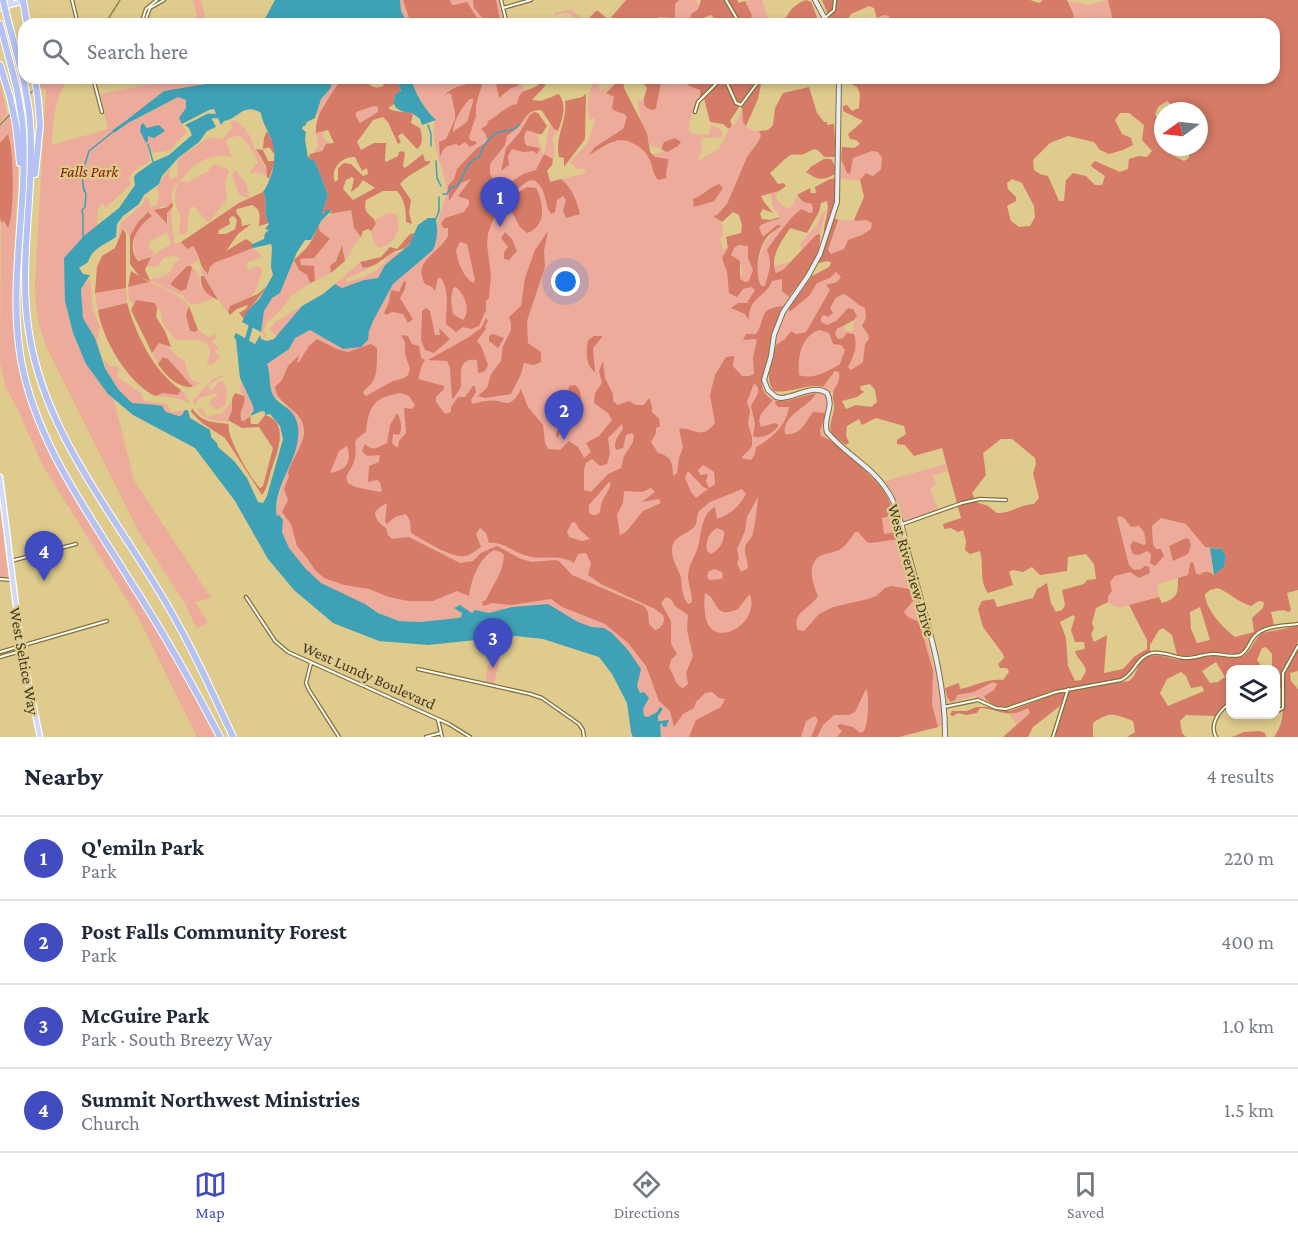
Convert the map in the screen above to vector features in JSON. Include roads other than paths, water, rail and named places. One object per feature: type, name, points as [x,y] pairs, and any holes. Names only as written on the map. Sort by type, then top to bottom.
[{"type":"highway","points":[[25,0],[26,18]]},
{"type":"highway","points":[[1,2],[18,58]]},
{"type":"highway","points":[[0,24],[17,89],[21,119],[24,171],[17,261]]},
{"type":"highway","points":[[0,65],[16,125],[20,160],[16,310],[20,354],[30,396],[42,430],[70,484],[181,664],[220,737]]},
{"type":"highway","points":[[24,84],[32,142],[26,289],[29,333],[40,381],[71,452],[161,594],[201,668],[233,737]]},
{"type":"highway","points":[[28,225],[39,135],[36,84]]},
{"type":"main road","points":[[1,2],[11,0]]},
{"type":"main road","points":[[0,8],[25,0]]},
{"type":"main road","name":"West Seltice Way","points":[[0,477],[12,580],[40,737]]},
{"type":"street","points":[[72,0],[76,18]]},
{"type":"street","points":[[144,18],[146,9],[157,0]]},
{"type":"street","points":[[146,18],[150,8],[164,0]]},
{"type":"street","points":[[501,0],[506,18]]},
{"type":"street","points":[[503,8],[531,0]]},
{"type":"street","points":[[726,0],[736,18]]},
{"type":"street","points":[[814,0],[825,18],[832,14],[835,0]]},
{"type":"street","points":[[95,84],[102,112]]},
{"type":"street","points":[[695,112],[698,102],[716,84]]},
{"type":"street","points":[[727,84],[736,103],[741,105],[757,84]]},
{"type":"street","name":"West Riverview Drive","points":[[839,84],[837,202],[814,266],[783,312],[774,335],[764,380],[768,390],[776,397],[781,398],[812,390],[822,390],[827,393],[831,405],[825,425],[827,432],[885,487],[893,502],[938,663],[944,707],[945,737]]},
{"type":"street","points":[[900,525],[962,503],[982,499],[1006,500]]},
{"type":"street","points":[[11,561],[76,544]]},
{"type":"street","points":[[0,579],[12,580]]},
{"type":"street","name":"West Lundy Boulevard","points":[[246,597],[282,647],[470,737]]},
{"type":"street","points":[[0,652],[107,621]]},
{"type":"street","points":[[944,707],[978,700],[996,708],[1006,709],[1068,689],[1126,678],[1141,658],[1153,653],[1166,653],[1185,658],[1215,653],[1238,655],[1245,651],[1261,631],[1277,626],[1298,624]]},
{"type":"street","points":[[1280,710],[1283,708],[1283,673],[1298,646]]},
{"type":"street","points":[[0,657],[23,647]]},
{"type":"street","points":[[6,650],[7,655]]},
{"type":"street","points":[[312,662],[306,683],[339,737]]},
{"type":"street","points":[[418,669],[530,693],[542,698],[579,724],[584,737]]},
{"type":"street","points":[[1053,737],[1068,689]]},
{"type":"street","points":[[1216,737],[1212,728],[1214,721],[1226,708]]},
{"type":"street","points":[[438,720],[442,737]]},
{"type":"street","points":[[426,737],[441,733]]},
{"type":"water","points":[[275,0],[400,0],[401,11],[405,18],[265,18]]},
{"type":"water","points":[[206,84],[332,84],[321,99],[315,118],[307,122],[302,129],[306,132],[308,158],[315,161],[328,195],[322,213],[332,210],[321,221],[311,240],[305,240],[297,252],[280,293],[272,298],[264,311],[261,332],[242,322],[246,313],[260,298],[273,275],[271,244],[253,248],[251,245],[264,239],[265,233],[269,230],[265,229],[269,224],[263,192],[270,179],[274,163],[274,148],[261,113],[250,109],[245,110],[224,121],[221,125],[214,109],[182,124],[179,118],[186,108],[186,100],[178,97],[130,122],[128,119],[164,91]]},
{"type":"water","points":[[398,84],[413,84],[420,100],[436,120],[422,125],[420,119],[412,113],[396,108],[395,94],[401,91]]},
{"type":"water","points":[[209,113],[216,127],[207,131],[199,142],[178,158],[162,176],[159,184],[123,216],[117,224],[116,237],[96,250],[88,262],[79,268],[83,274],[90,275],[81,289],[83,318],[95,338],[105,368],[118,389],[132,403],[162,406],[166,412],[179,416],[188,410],[190,418],[210,430],[211,437],[218,447],[234,461],[247,478],[258,502],[263,503],[283,439],[280,426],[270,414],[265,415],[262,411],[250,416],[254,410],[240,378],[234,337],[236,333],[255,344],[260,335],[261,339],[267,341],[274,339],[302,306],[335,284],[342,288],[364,280],[378,278],[385,265],[409,245],[418,225],[428,218],[435,218],[437,234],[433,250],[393,284],[373,321],[368,340],[361,347],[343,349],[310,330],[295,338],[289,349],[267,364],[273,395],[294,415],[298,427],[296,450],[278,494],[276,506],[277,517],[278,514],[283,520],[282,532],[289,548],[321,583],[365,604],[378,613],[399,621],[420,622],[458,618],[462,613],[454,608],[460,605],[472,613],[475,610],[489,613],[512,607],[548,604],[578,622],[604,628],[628,650],[641,669],[637,686],[640,693],[644,692],[649,698],[643,709],[644,716],[648,717],[657,712],[660,707],[663,709],[658,716],[658,721],[669,720],[666,727],[662,726],[663,723],[660,725],[661,737],[633,737],[627,703],[612,674],[599,657],[543,639],[516,636],[428,645],[379,641],[333,623],[294,590],[268,559],[235,501],[195,448],[133,415],[108,394],[86,364],[73,333],[65,301],[64,258],[85,235],[119,208],[135,185],[136,174],[153,162],[169,155],[192,135],[185,125]]},
{"type":"water","points":[[143,123],[147,128],[159,125],[165,131],[154,138],[148,136],[146,143],[140,131]]},
{"type":"water","points":[[1210,548],[1222,549],[1226,556],[1224,567],[1214,575]]},
{"type":"waterway","points":[[206,119],[210,116],[217,116],[221,112]]},
{"type":"waterway","points":[[114,131],[131,119]]},
{"type":"waterway","points":[[443,194],[447,194],[450,188],[457,186],[468,165],[479,157],[491,137],[497,133],[514,129],[520,124]]},
{"type":"waterway","points":[[428,125],[431,146]]},
{"type":"waterway","points":[[84,191],[82,174],[89,151],[114,131]]},
{"type":"waterway","points":[[148,144],[153,162]]},
{"type":"waterway","points":[[436,161],[437,178],[441,186]]},
{"type":"waterway","points":[[83,186],[86,194],[85,207],[82,210],[83,238]]},
{"type":"waterway","points":[[435,221],[439,211],[439,197]]},
{"type":"waterway","points":[[246,343],[252,322]]},
{"type":"railway","points":[[109,18],[120,0]]},
{"type":"railway","points":[[0,125],[39,84]]},
{"type":"place","name":"Q'emiln Park","points":[[500,227]]},
{"type":"place","name":"Post Falls Community Forest","points":[[564,440]]},
{"type":"place","name":"Summit Northwest Ministries","points":[[44,581]]},
{"type":"place","name":"McGuire Park","points":[[493,668]]},
{"type":"park label","name":"Falls Park","points":[[89,171]]}]
